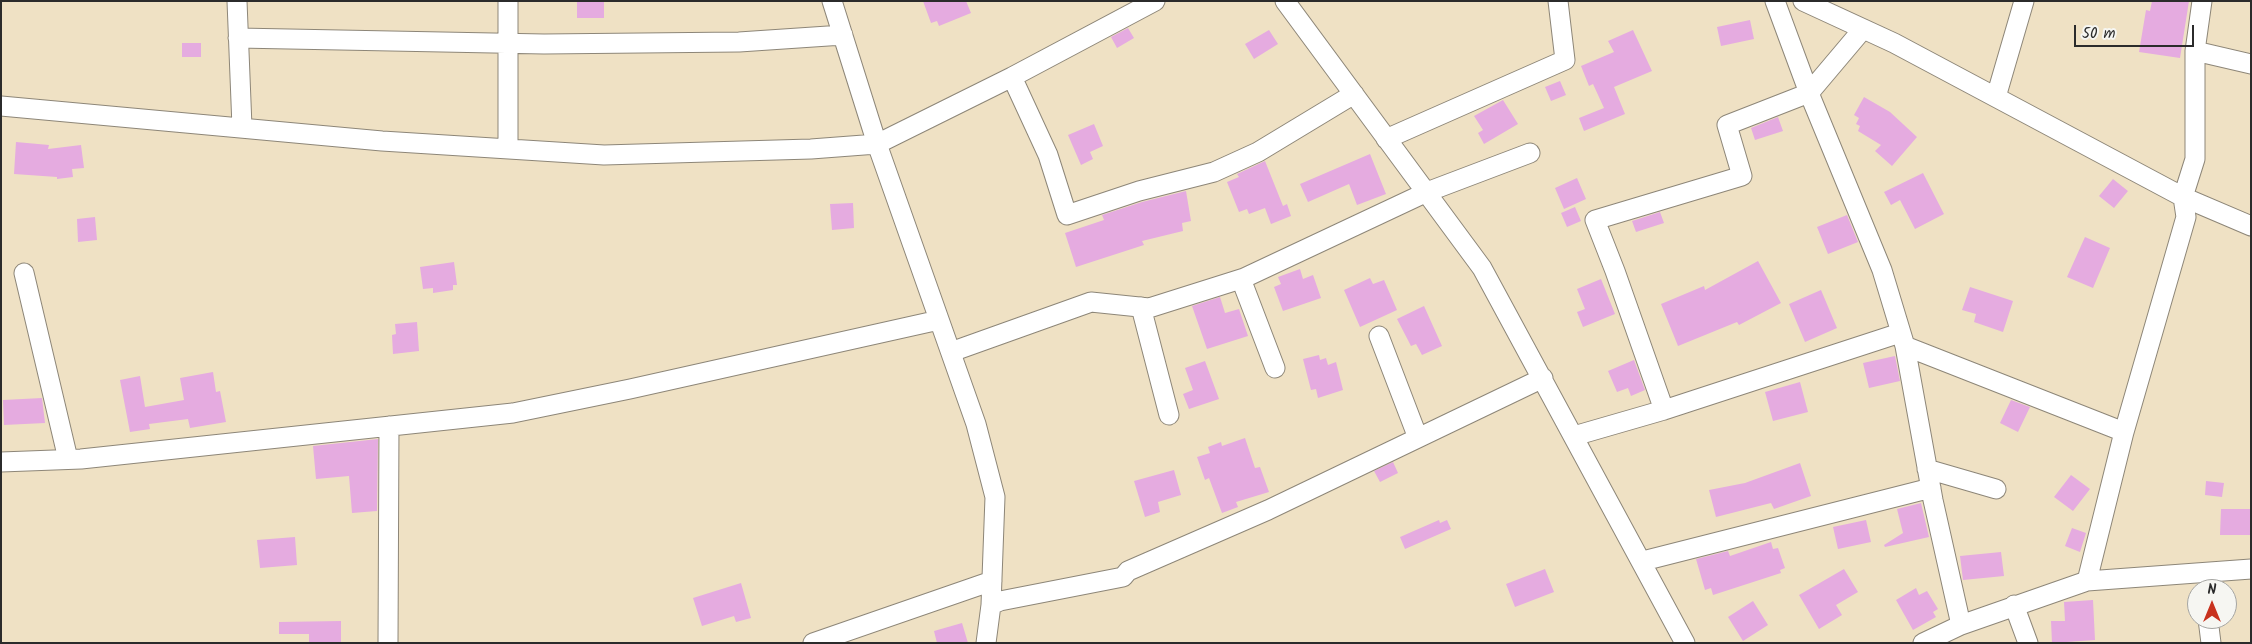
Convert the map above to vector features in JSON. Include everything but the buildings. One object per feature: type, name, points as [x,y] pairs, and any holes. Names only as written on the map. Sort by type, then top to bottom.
[{"type":"street","points":[[237,1],[242,127]]},
{"type":"street","points":[[508,1],[508,149]]},
{"type":"street","points":[[1,106],[382,141],[604,156],[811,149],[878,144],[1012,77],[1155,1]]},
{"type":"street","points":[[1285,1],[1482,268],[1643,561],[1685,643]]},
{"type":"street","points":[[1386,139],[1565,60],[1558,1]]},
{"type":"street","points":[[1775,1],[1809,92],[1882,270],[1902,340],[1931,488],[1961,625]]},
{"type":"street","points":[[1803,1],[1863,28],[2183,197],[2251,226]]},
{"type":"street","points":[[1996,97],[2024,1]]},
{"type":"street","points":[[2087,581],[2124,432],[2186,216],[2183,197],[2195,159],[2195,51],[2202,1]]},
{"type":"street","points":[[836,2],[843,35],[878,144],[976,424],[995,497],[991,605],[986,643]]},
{"type":"street","points":[[1664,410],[1629,308],[1595,220],[1742,176],[1727,124],[1809,92],[1863,28]]},
{"type":"street","points":[[238,38],[508,42],[739,42],[843,35]]},
{"type":"street","points":[[2195,51],[2251,64]]},
{"type":"street","points":[[1012,77],[1048,155],[1068,215],[1139,191],[1214,172],[1258,152],[1354,94]]},
{"type":"street","points":[[951,352],[1091,302],[1149,308],[1241,280],[1426,192],[1530,153]]},
{"type":"street","points":[[24,273],[68,459]]},
{"type":"street","points":[[1241,280],[1275,368]]},
{"type":"street","points":[[1141,307],[1170,415]]},
{"type":"street","points":[[1,462],[68,459],[513,413],[630,389],[939,320]]},
{"type":"street","points":[[1379,336],[1418,438]]},
{"type":"street","points":[[1574,436],[1902,340],[2124,432]]},
{"type":"street","points":[[991,605],[1000,601],[1123,577],[1128,571],[1268,510],[1543,378]]},
{"type":"street","points":[[388,643],[389,426]]},
{"type":"street","points":[[1927,468],[1996,489]]},
{"type":"street","points":[[1643,561],[1931,488]]},
{"type":"street","points":[[2206,579],[2251,569]]},
{"type":"street","points":[[1923,643],[1961,625],[2087,581],[2187,580]]},
{"type":"street","points":[[813,643],[992,582]]},
{"type":"street","points":[[2014,605],[2028,643]]},
{"type":"street","points":[[2209,629],[2211,643]]}]
